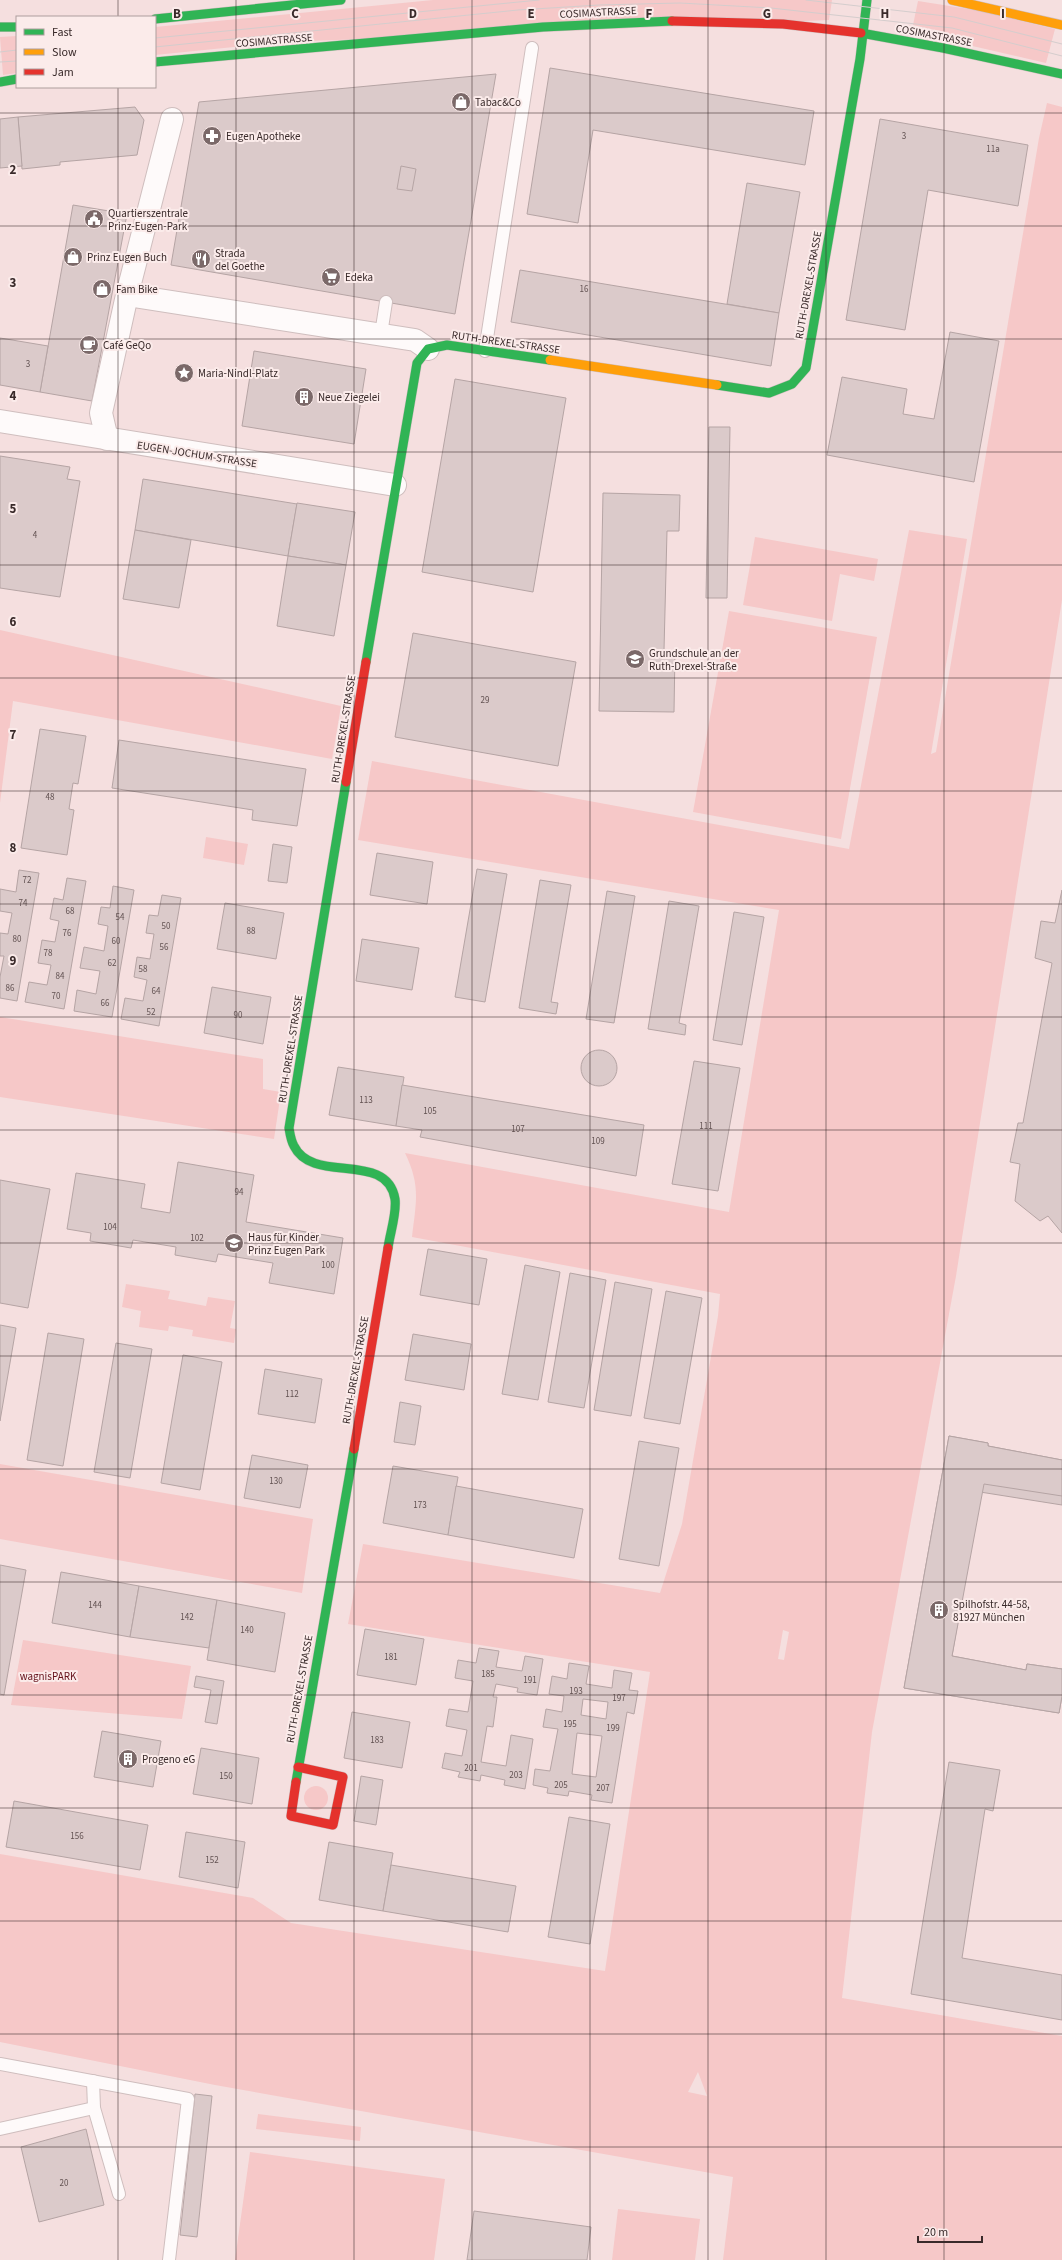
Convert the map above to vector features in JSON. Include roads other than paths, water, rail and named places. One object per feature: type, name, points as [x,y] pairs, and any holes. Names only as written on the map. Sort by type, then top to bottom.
[{"type":"street","points":[[156,19],[341,0]]},
{"type":"street","name":"RUTH-DREXEL-STRASSE","points":[[298,1767],[343,1777],[333,1825],[291,1816],[298,1767],[368,1372],[394,1201],[391,1186],[379,1176],[311,1162],[298,1154],[290,1141],[289,1128],[395,485],[417,363],[428,349],[447,345],[769,393],[792,384],[806,368],[864,34],[867,0]]},
{"type":"street","points":[[952,0],[1062,25]]},
{"type":"street","name":"COSIMASTRASSE","points":[[156,62],[596,23],[744,22],[864,34],[948,49],[1062,74]]},
{"type":"street","points":[[0,27],[16,27]]},
{"type":"street","points":[[0,82],[16,79]]},
{"type":"street","points":[[107,439],[101,413],[127,295],[172,119]]},
{"type":"street","points":[[127,295],[415,340],[428,349]]},
{"type":"street","name":"EUGEN-JOCHUM-STRASSE","points":[[0,421],[395,485]]},
{"type":"lane","points":[[212,0],[213,13]]},
{"type":"lane","points":[[485,351],[532,48]]},
{"type":"lane","points":[[381,334],[386,302]]},
{"type":"lane","points":[[0,2064],[188,2099],[169,2260]]},
{"type":"lane","points":[[93,2082],[94,2108],[119,2194]]},
{"type":"lane","points":[[0,2129],[94,2108]]},
{"type":"tram line","points":[[156,38],[539,0]]},
{"type":"tram line","points":[[806,0],[954,17],[1062,44]]},
{"type":"tram line","points":[[156,47],[518,10],[599,5],[680,3],[771,8],[952,28],[1062,56]]},
{"type":"tram line","points":[[0,52],[16,50]]},
{"type":"tram line","points":[[0,62],[16,61]]},
{"type":"place","name":"Tabac&Co","points":[[461,102]]},
{"type":"place","name":"Eugen Apotheke","points":[[212,136]]},
{"type":"place","name":"Quartierszentrale Prinz-Eugen-Park","points":[[94,219]]},
{"type":"place","name":"Prinz Eugen Buch","points":[[73,257]]},
{"type":"place","name":"Strada del Goethe","points":[[201,259]]},
{"type":"place","name":"Edeka","points":[[331,277]]},
{"type":"place","name":"Fam Bike","points":[[102,289]]},
{"type":"place","name":"Café GeQo","points":[[89,345]]},
{"type":"place","name":"Maria-Nindl-Platz","points":[[184,373]]},
{"type":"place","name":"Neue Ziegelei","points":[[304,397]]},
{"type":"place","name":"Grundschule an der Ruth-Drexel-Straße","points":[[635,659]]},
{"type":"place","name":"Haus für Kinder Prinz Eugen Park","points":[[234,1243]]},
{"type":"place","name":"Spilhofstr. 44-58, 81927 München","points":[[939,1610]]},
{"type":"place","name":"Progeno eG","points":[[128,1759]]},
{"type":"park label","name":"wagnisPARK","points":[[48,1676]]}]
